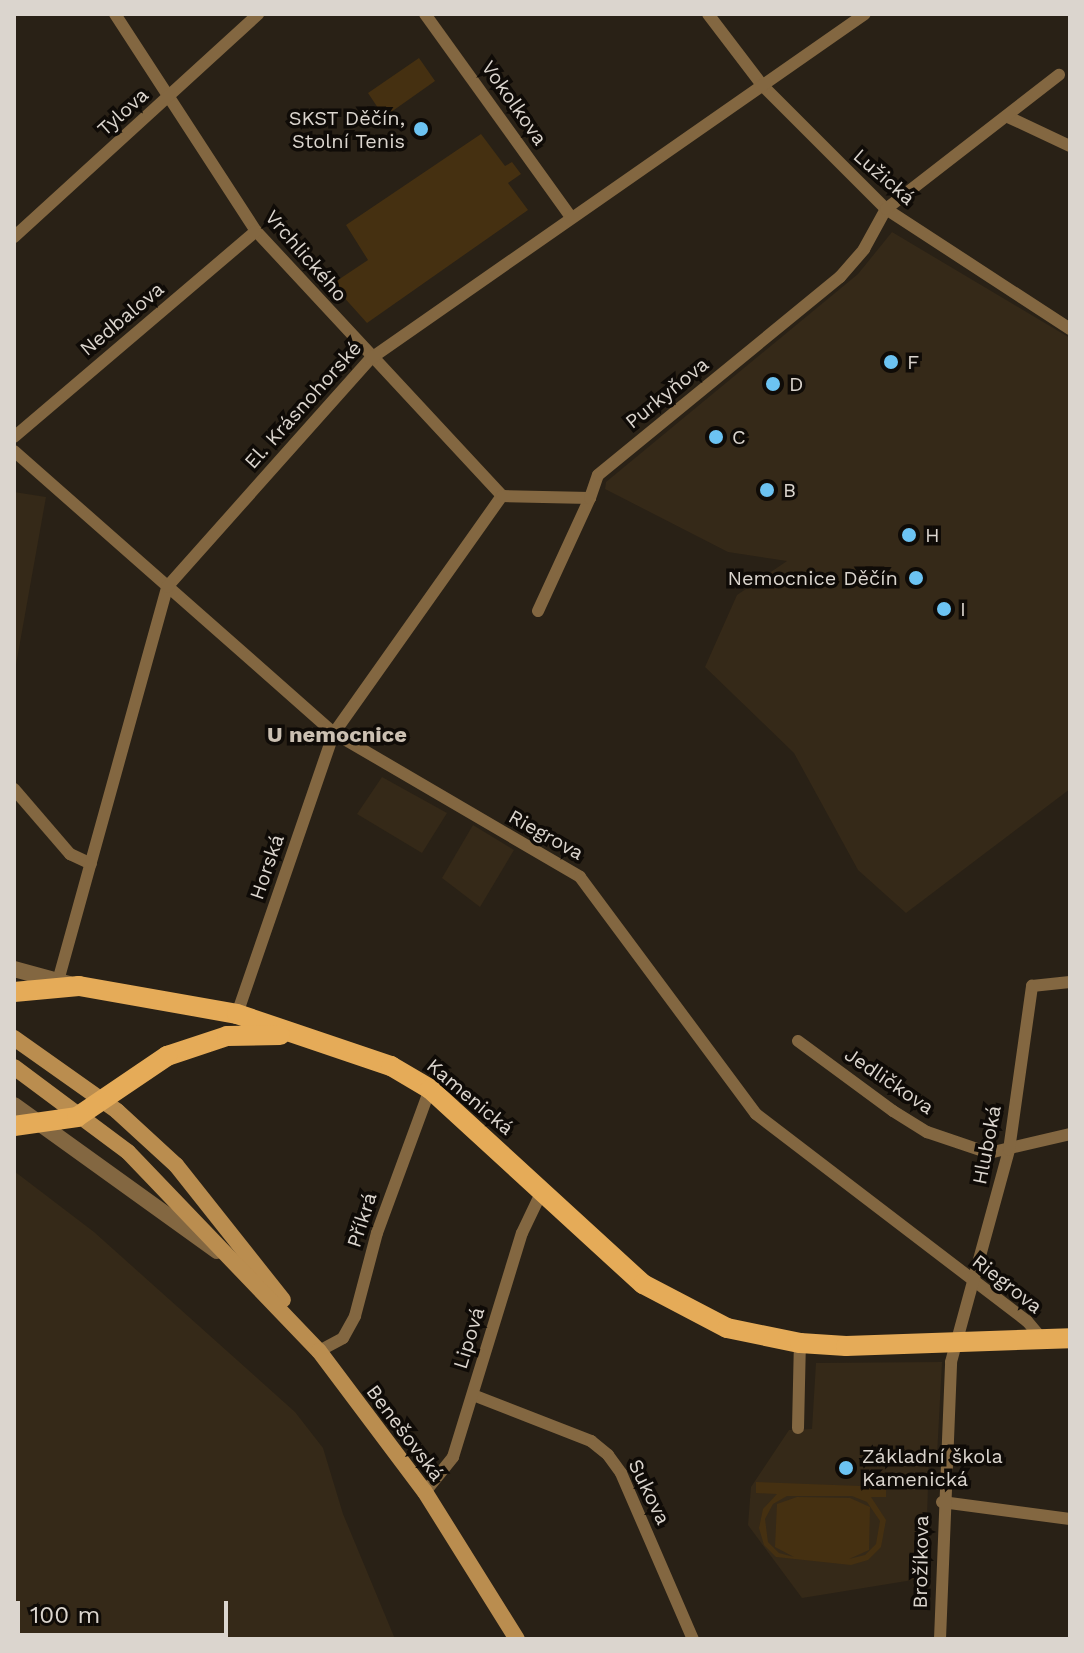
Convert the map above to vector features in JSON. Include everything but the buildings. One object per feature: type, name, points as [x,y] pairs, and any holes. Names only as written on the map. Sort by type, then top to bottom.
[{"type":"main road","name":"Kamenická","points":[[68,983],[237,1014],[391,1066],[430,1089],[665,1299],[727,1328],[800,1343],[956,1344],[1070,1338]]},
{"type":"main road","points":[[14,992],[68,983]]},
{"type":"main road","points":[[14,1126],[77,1117],[167,1056],[227,1036],[308,1036]]},
{"type":"main road","points":[[16,1040],[117,1111],[184,1173],[235,1234],[319,1351]]},
{"type":"main road","name":"Benešovská","points":[[14,1067],[128,1152],[319,1351],[425,1492],[517,1639]]},
{"type":"street","name":"Vrchlického","points":[[115,14],[256,231],[370,359],[502,496]]},
{"type":"street","name":"Tylova","points":[[14,237],[258,14]]},
{"type":"street","name":"Vokolkova","points":[[425,14],[570,216]]},
{"type":"street","name":"Lužická","points":[[708,14],[762,85],[886,209],[1070,329]]},
{"type":"street","name":"El. Krásnohorské","points":[[68,983],[91,864],[167,587],[370,359],[570,216],[865,14]]},
{"type":"street","name":"Purkyňova","points":[[590,498],[598,475],[840,277],[864,249],[886,209],[1059,75]]},
{"type":"street","points":[[1008,117],[1070,146]]},
{"type":"street","name":"Nedbalova","points":[[14,437],[256,231]]},
{"type":"street","name":"Riegrova","points":[[14,451],[334,733],[580,877],[756,1114],[1027,1321],[1042,1339]]},
{"type":"street","points":[[334,733],[502,496],[590,498],[538,611]]},
{"type":"street","name":"Horská","points":[[237,1014],[334,733]]},
{"type":"street","points":[[14,789],[70,854],[91,864]]},
{"type":"street","name":"Kamenická","points":[[14,969],[68,983]]},
{"type":"street","name":"Hluboká","points":[[956,1344],[970,1280],[982,1259],[1009,1150],[1032,986],[1070,982]]},
{"type":"street","name":"Jedličkova","points":[[798,1041],[927,1132],[989,1153],[1070,1134]]},
{"type":"street","name":"Příkrá","points":[[319,1351],[343,1338],[355,1316],[377,1233],[430,1089]]},
{"type":"street","name":"Benešovská","points":[[14,1105],[239,1267]]},
{"type":"street","name":"Lipová","points":[[425,1492],[453,1457],[522,1233],[542,1191]]},
{"type":"street","points":[[798,1428],[800,1343]]},
{"type":"street","name":"Brožíkova","points":[[940,1639],[942,1502],[951,1362],[956,1344]]},
{"type":"street","name":"Sukova","points":[[473,1395],[591,1441],[608,1455],[621,1473],[693,1639]]},
{"type":"street","points":[[942,1502],[1070,1519]]},
{"type":"shaded area","points":[[419,58],[435,81],[384,117],[368,93]]},
{"type":"shaded area","points":[[481,134],[505,166],[512,162],[521,174],[508,183],[528,210],[367,323],[332,284],[368,260],[346,225]]},
{"type":"shaded area","name":"Nemocnice Děčín","points":[[892,232],[1070,338],[1070,789],[906,913],[858,870],[794,753],[705,667],[737,595],[787,561],[728,552],[605,489],[606,482],[858,274]]},
{"type":"shaded area","points":[[14,492],[46,497],[14,676]]},
{"type":"shaded area","points":[[382,777],[447,813],[422,853],[357,814]]},
{"type":"shaded area","points":[[473,825],[514,850],[480,907],[442,878]]},
{"type":"shaded area","points":[[14,1171],[94,1232],[295,1412],[323,1448],[343,1514],[395,1639],[14,1639]]},
{"type":"shaded area","name":"Základní škola Kamenická","points":[[942,1362],[937,1456],[929,1456],[925,1578],[802,1598],[748,1525],[751,1487],[789,1430],[812,1429],[816,1363]]},
{"type":"shaded area","points":[[756,1482],[886,1487],[886,1497],[871,1497],[886,1520],[881,1547],[868,1560],[851,1565],[776,1557],[764,1545],[759,1528],[763,1509],[777,1494],[756,1493]],"holes":[[[787,1496],[852,1496],[867,1502],[880,1521],[876,1544],[865,1555],[849,1559],[869,1550],[870,1507],[850,1498],[797,1497],[777,1504],[775,1547],[794,1557],[779,1553],[768,1542],[765,1519],[773,1504]]]},
{"type":"place","name":"SKST Děčín, Stolní Tenis","points":[[421,129]]},
{"type":"place","name":"F","points":[[891,362]]},
{"type":"place","name":"D","points":[[773,384]]},
{"type":"place","name":"C","points":[[716,437]]},
{"type":"place","name":"B","points":[[767,490]]},
{"type":"place","name":"H","points":[[909,535]]},
{"type":"place","name":"Nemocnice Děčín","points":[[916,578]]},
{"type":"place","name":"I","points":[[944,609]]},
{"type":"place","name":"Základní škola Kamenická","points":[[846,1468]]},
{"type":"district","name":"U nemocnice","points":[[337,735]]}]
